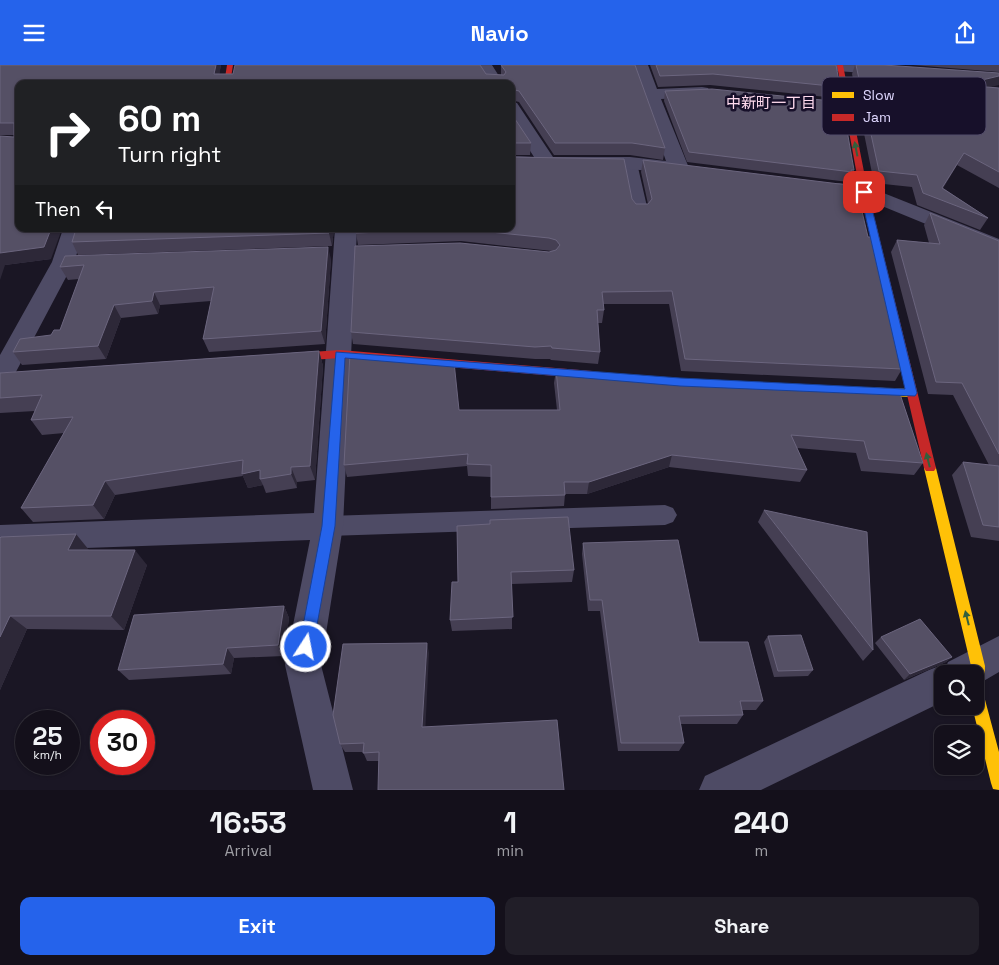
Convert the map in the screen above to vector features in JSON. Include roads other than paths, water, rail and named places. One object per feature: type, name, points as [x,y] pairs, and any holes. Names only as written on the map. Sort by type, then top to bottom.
[{"type":"street","points":[[228,80],[230,65]]},
{"type":"street","points":[[484,65],[493,80]]},
{"type":"street","points":[[640,65],[652,93],[678,168]]},
{"type":"street","points":[[823,65],[910,72]]},
{"type":"street","points":[[652,93],[720,93]]},
{"type":"street","points":[[515,113],[547,162]]},
{"type":"street","points":[[853,135],[864,192],[977,665]]},
{"type":"street","points":[[515,162],[630,163],[697,171]]},
{"type":"street","points":[[825,187],[864,192],[999,247]]},
{"type":"street","points":[[3,377],[73,261],[74,232]]},
{"type":"street","points":[[333,790],[303,665],[328,526],[340,354],[345,245]]},
{"type":"street","points":[[272,359],[340,354],[602,376]]},
{"type":"street","points":[[853,391],[911,393]]},
{"type":"street","points":[[0,538],[328,526]]},
{"type":"street","points":[[719,790],[934,687]]},
{"type":"street","points":[[984,700],[999,783]]},
{"type":"lane","points":[[630,163],[640,211]]},
{"type":"lane","points":[[328,526],[665,515]]},
{"type":"district","name":"中新町一丁目","points":[[771,102]]}]
